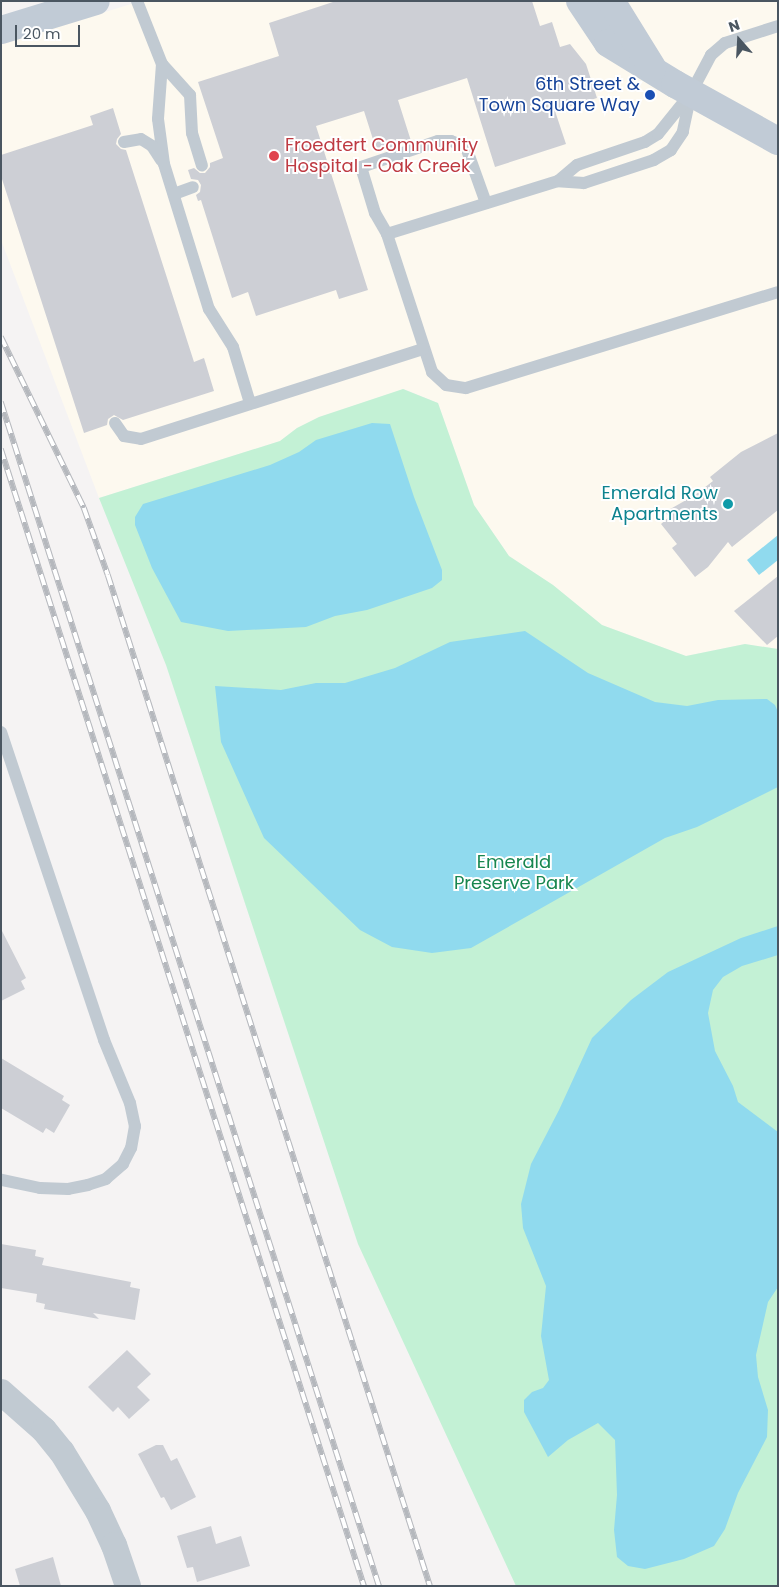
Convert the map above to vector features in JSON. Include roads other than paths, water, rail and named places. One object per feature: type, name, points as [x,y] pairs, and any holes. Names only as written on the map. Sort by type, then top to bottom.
[{"type":"street","points":[[1,30],[96,1]]},
{"type":"street","points":[[580,1],[608,43],[691,93],[778,141]]},
{"type":"street","points":[[612,1],[654,71]]},
{"type":"street","points":[[1,1392],[44,1430],[67,1460],[98,1511],[114,1545],[128,1586]]},
{"type":"lane","points":[[137,1],[162,64],[190,95],[192,133],[202,165]]},
{"type":"lane","points":[[387,234],[558,180],[577,165],[646,142],[658,134],[691,93],[711,55],[725,42],[778,26]]},
{"type":"lane","points":[[162,64],[158,119],[164,164],[209,309],[233,347],[250,403]]},
{"type":"lane","points":[[558,180],[584,184],[654,160],[671,150],[683,132],[691,93]]},
{"type":"lane","points":[[124,142],[141,139],[152,146],[164,164]]},
{"type":"lane","points":[[486,203],[466,147],[451,141],[438,141],[362,167],[375,212],[387,234],[423,349],[432,372],[446,385],[466,388],[778,292]]},
{"type":"lane","points":[[174,194],[193,187]]},
{"type":"lane","points":[[115,423],[124,436],[141,439],[423,349]]},
{"type":"lane","points":[[1,732],[104,1040],[130,1103],[134,1126],[131,1148],[123,1164],[106,1179],[88,1186],[68,1188],[40,1188],[1,1180]]},
{"type":"water","points":[[372,423],[390,424],[414,497],[442,570],[442,580],[432,588],[367,610],[335,616],[306,627],[228,631],[181,622],[152,568],[135,525],[135,517],[143,504],[270,465],[299,452],[316,440]]},
{"type":"water","points":[[778,535],[778,560],[759,575],[747,560]]},
{"type":"water","points":[[525,631],[588,673],[655,702],[687,706],[718,700],[767,699],[775,705],[778,712],[778,787],[697,827],[665,838],[471,948],[432,953],[392,947],[360,930],[264,838],[221,742],[215,686],[281,690],[316,683],[345,683],[395,668],[450,642]]},
{"type":"water","points":[[778,926],[778,955],[742,966],[723,977],[713,990],[708,1013],[715,1051],[733,1086],[738,1102],[778,1132],[778,1287],[768,1302],[756,1355],[758,1377],[768,1410],[767,1437],[738,1493],[725,1529],[714,1546],[684,1559],[645,1569],[628,1566],[617,1557],[614,1530],[617,1495],[615,1440],[598,1423],[568,1440],[548,1457],[524,1412],[524,1400],[532,1392],[543,1388],[549,1380],[541,1336],[546,1286],[523,1228],[521,1204],[531,1164],[559,1110],[592,1038],[631,1000],[668,972],[741,938]]},
{"type":"railway","points":[[1,337],[84,508],[108,575],[430,1586]]},
{"type":"railway","points":[[1,402],[379,1586]]},
{"type":"railway","points":[[1,449],[364,1586]]},
{"type":"place","name":"6th Street & Town Square Way","points":[[650,95]]},
{"type":"place","name":"Froedtert Community Hospital - Oak Creek","points":[[274,156]]},
{"type":"place","name":"Emerald Row Apartments","points":[[728,504]]},
{"type":"park label","name":"Emerald Preserve Park","points":[[514,873]]}]
